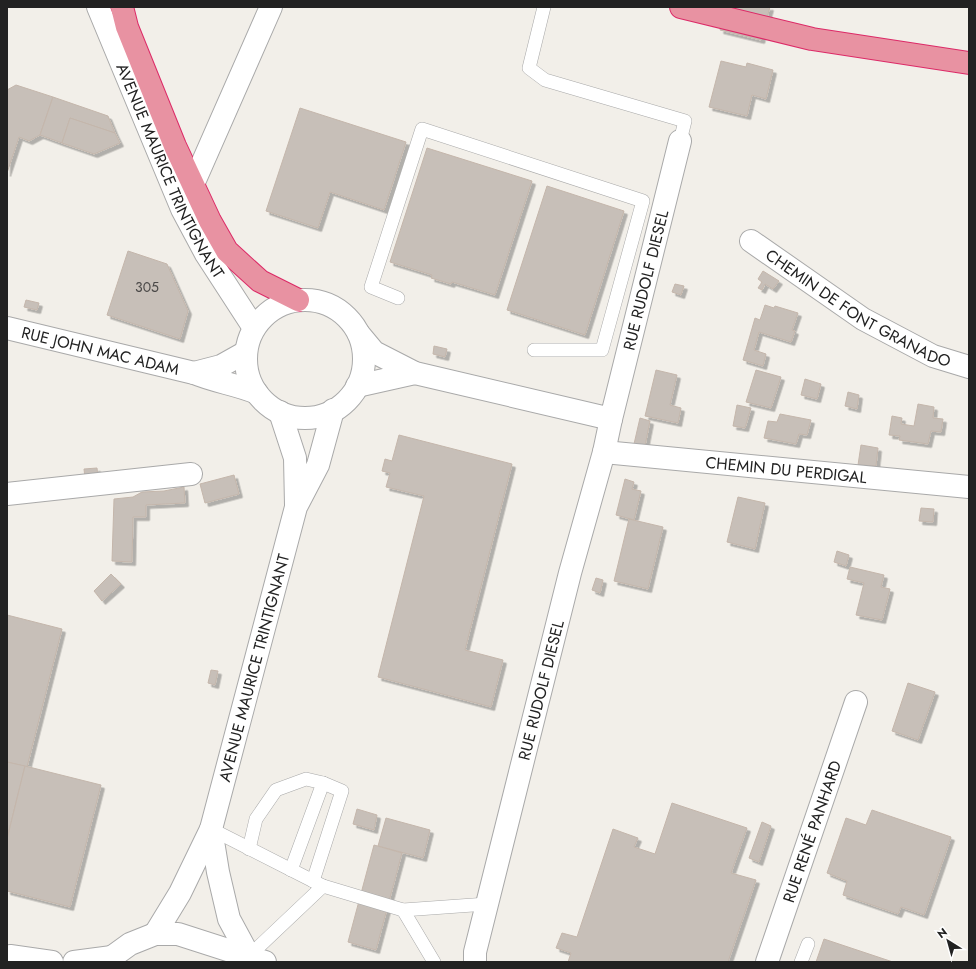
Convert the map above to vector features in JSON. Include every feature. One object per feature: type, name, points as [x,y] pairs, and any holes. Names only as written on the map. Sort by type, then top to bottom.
[{"type":"highway","points":[[122,7],[127,27],[210,221],[218,256],[260,281],[298,300]]},
{"type":"highway","points":[[681,7],[812,39],[969,63]]},
{"type":"street","name":"AVENUE MAURICE TRINTIGNANT","points":[[98,7],[182,209],[218,256],[254,328]]},
{"type":"street","points":[[182,209],[271,7]]},
{"type":"street","name":"RUE RUDOLF DIESEL","points":[[472,959],[570,573],[604,452],[610,419],[680,141]]},
{"type":"street","name":"CHEMIN DE FONT GRANADO","points":[[752,241],[863,319],[933,356],[969,367]]},
{"type":"street","points":[[358,334],[364,352],[363,370],[357,386],[347,400],[333,410],[310,417],[298,417],[280,412],[267,404],[257,393],[250,380],[246,366],[246,352],[254,328],[266,315],[281,305],[298,300],[317,301],[334,307],[348,319],[358,334],[374,352],[415,373],[610,419]]},
{"type":"street","name":"RUE JOHN MAC ADAM","points":[[7,328],[194,373],[210,380],[242,386],[257,393]]},
{"type":"street","name":"RUE JOHN MAC ADAM","points":[[194,373],[221,366],[246,352]]},
{"type":"street","points":[[357,386],[415,373]]},
{"type":"street","name":"AVENUE MAURICE TRINTIGNANT","points":[[155,934],[180,893],[211,829],[296,507],[318,465],[333,410]]},
{"type":"street","name":"AVENUE MAURICE TRINTIGNANT","points":[[280,412],[295,458],[296,507]]},
{"type":"street","name":"CHEMIN DU PERDIGAL","points":[[604,452],[969,487]]},
{"type":"street","points":[[7,494],[191,474]]},
{"type":"street","name":"RUE RENÉ PANHARD","points":[[767,962],[856,702]]},
{"type":"street","name":"AVENUE MAURICE TRINTIGNANT","points":[[211,829],[218,872],[229,919],[257,959]]},
{"type":"street","points":[[74,962],[111,959],[130,944],[155,934],[178,934],[257,959]]},
{"type":"street","points":[[13,958],[52,962]]},
{"type":"lane","points":[[544,7],[529,68],[545,80],[685,121],[680,141]]},
{"type":"lane","points":[[398,298],[371,287],[422,129],[643,201],[602,350],[534,350]]},
{"type":"lane","points":[[249,849],[256,818],[276,790],[306,779],[323,783],[342,791],[318,883],[257,959]]},
{"type":"lane","points":[[291,870],[323,783]]},
{"type":"lane","points":[[211,829],[318,883],[403,910],[487,904]]},
{"type":"lane","points":[[403,910],[434,962]]},
{"type":"lane","points":[[801,962],[808,944]]},
{"type":"building","points":[[726,7],[770,7],[761,40],[720,30]]},
{"type":"building","points":[[721,61],[746,67],[747,63],[773,70],[766,99],[752,95],[747,116],[709,107]]},
{"type":"building","points":[[16,85],[53,97],[40,135],[29,141],[19,137],[7,173],[7,90]]},
{"type":"building","points":[[53,97],[108,116],[115,133],[70,118],[62,143],[40,135]]},
{"type":"building","points":[[300,108],[406,142],[384,210],[330,192],[318,228],[266,211]]},
{"type":"building","points":[[70,118],[115,133],[120,143],[94,154],[62,143]]},
{"type":"building","points":[[427,148],[532,181],[495,295],[452,282],[451,284],[431,278],[432,275],[390,262]]},
{"type":"building","points":[[547,186],[624,211],[585,335],[507,310]]},
{"type":"building","points":[[128,251],[167,264],[188,311],[180,339],[107,315]]},
{"type":"building","points":[[763,271],[779,281],[773,289],[765,284],[762,290],[758,288],[762,282],[758,279]]},
{"type":"building","points":[[675,284],[684,286],[681,295],[672,292]]},
{"type":"building","points":[[26,300],[39,303],[37,310],[24,307]]},
{"type":"building","points":[[765,305],[774,308],[775,306],[798,313],[792,330],[795,331],[791,342],[759,332],[754,350],[766,354],[763,366],[743,360],[755,318],[760,320]]},
{"type":"building","points":[[434,346],[447,349],[445,357],[433,354]]},
{"type":"building","points":[[656,370],[677,375],[670,405],[681,408],[678,423],[645,416]]},
{"type":"building","points":[[756,370],[781,377],[771,408],[746,402]]},
{"type":"building","points":[[805,379],[821,384],[817,399],[801,395]]},
{"type":"building","points":[[848,392],[859,395],[857,409],[845,406]]},
{"type":"building","points":[[918,404],[934,407],[933,418],[943,419],[941,432],[931,431],[928,444],[899,440],[900,436],[889,435],[892,416],[902,418],[901,424],[914,426]]},
{"type":"building","points":[[737,405],[751,408],[745,428],[733,426]]},
{"type":"building","points":[[780,414],[811,420],[807,435],[799,434],[796,444],[764,438],[768,421],[777,422]]},
{"type":"building","points":[[640,418],[650,421],[645,446],[634,444]]},
{"type":"building","points":[[399,435],[512,464],[465,650],[503,660],[491,707],[378,677],[424,496],[386,487],[390,473],[382,471],[385,459],[392,461]]},
{"type":"building","points":[[861,445],[878,448],[876,466],[858,465]]},
{"type":"building","points":[[97,468],[98,477],[85,478],[84,469]]},
{"type":"building","points":[[234,475],[239,494],[205,503],[200,484]]},
{"type":"building","points":[[625,479],[634,482],[632,489],[641,491],[634,520],[616,515]]},
{"type":"building","points":[[184,487],[185,503],[146,505],[146,517],[133,517],[132,562],[112,561],[114,499],[133,497],[142,492],[164,491]]},
{"type":"building","points":[[738,497],[765,503],[755,549],[727,542]]},
{"type":"building","points":[[921,508],[934,509],[933,522],[919,521]]},
{"type":"building","points":[[629,519],[663,527],[648,589],[614,581]]},
{"type":"building","points":[[837,551],[849,555],[846,566],[834,562]]},
{"type":"building","points":[[850,567],[884,575],[881,587],[890,589],[882,620],[856,615],[864,583],[847,579]]},
{"type":"building","points":[[111,574],[121,584],[102,601],[94,591]]},
{"type":"building","points":[[596,578],[603,580],[600,593],[592,590]]},
{"type":"building","points":[[7,615],[62,629],[27,767],[7,762]]},
{"type":"building","points":[[211,670],[218,671],[215,685],[208,683]]},
{"type":"building","points":[[908,683],[935,692],[918,740],[892,731]]},
{"type":"building","points":[[7,762],[25,766],[7,839]]},
{"type":"building","points":[[25,766],[101,785],[70,907],[7,891],[7,839]]},
{"type":"building","points":[[672,803],[747,828],[731,873],[756,880],[728,962],[568,962],[571,953],[556,948],[562,933],[577,937],[613,829],[638,838],[634,847],[655,854]]},
{"type":"building","points":[[357,809],[377,815],[374,830],[353,824]]},
{"type":"building","points":[[872,810],[951,837],[924,915],[901,907],[898,914],[843,895],[847,881],[827,873],[846,818],[866,825]]},
{"type":"building","points":[[386,818],[430,830],[423,858],[378,846]]},
{"type":"building","points":[[762,822],[771,826],[759,862],[749,858]]},
{"type":"building","points":[[374,845],[402,853],[376,950],[348,942]]},
{"type":"building","points":[[824,939],[893,962],[816,962]]}]
